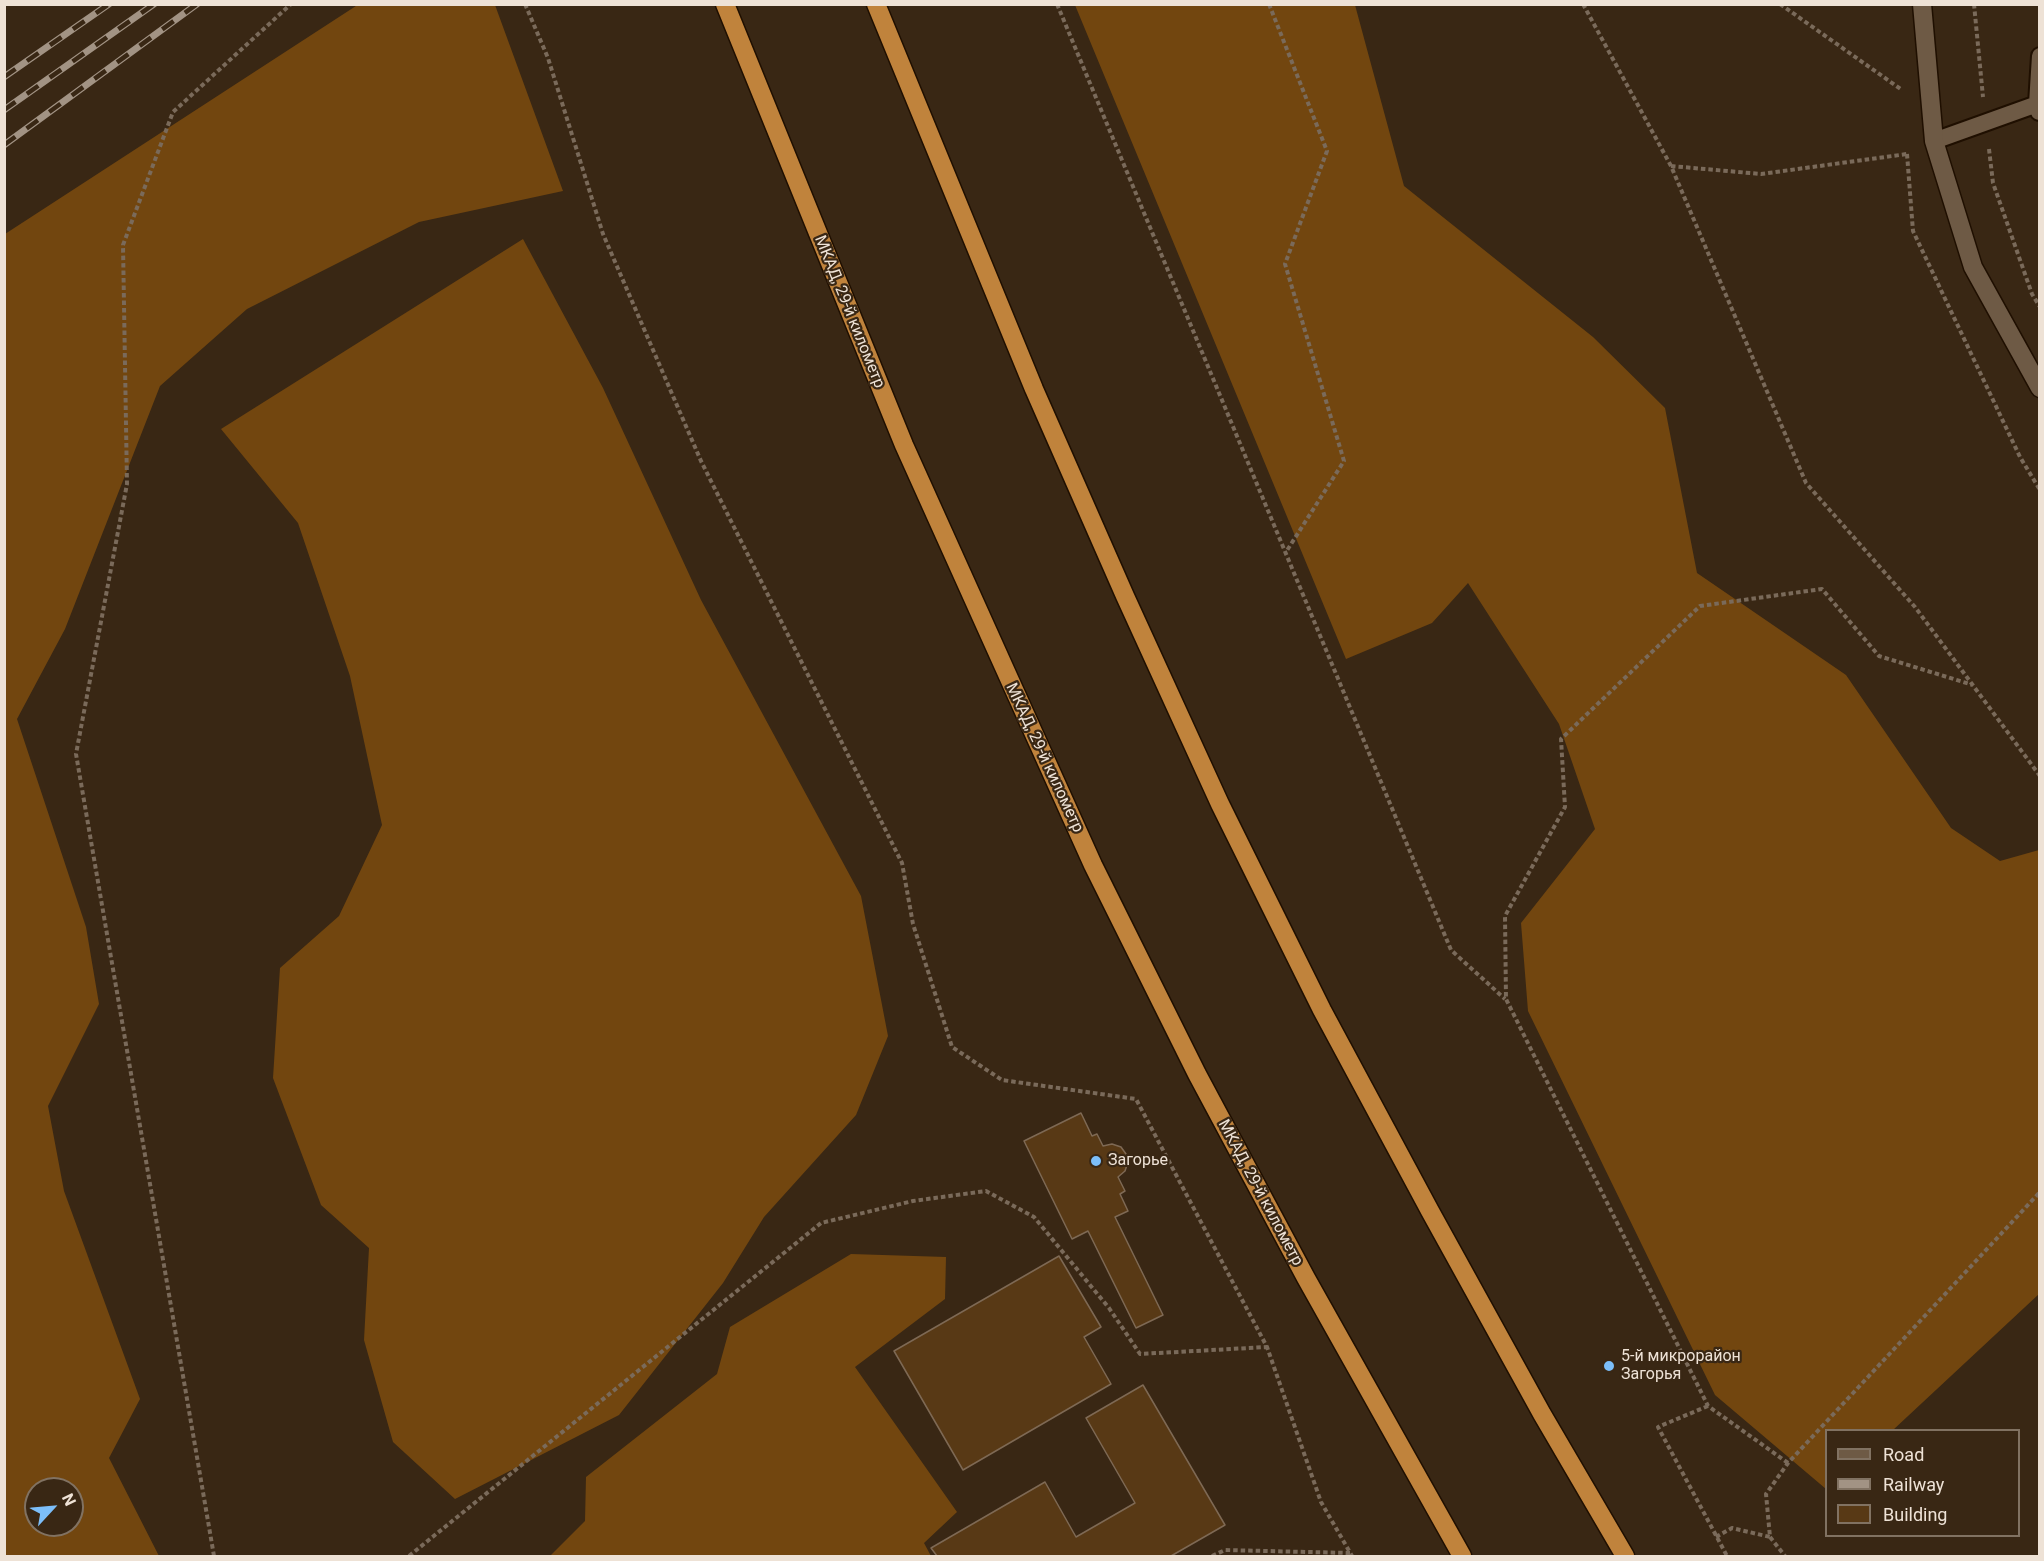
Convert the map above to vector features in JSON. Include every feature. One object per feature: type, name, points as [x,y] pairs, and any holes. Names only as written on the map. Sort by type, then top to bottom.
[{"type":"highway","name":"МКАД, 29-й километр","points":[[725,4],[904,445],[1093,865],[1197,1074],[1462,1557]]},
{"type":"highway","points":[[876,4],[1034,389],[1125,597],[1220,804],[1322,1010],[1430,1211],[1542,1414],[1625,1557]]},
{"type":"street","points":[[1922,4],[1934,141],[1973,267],[2040,388]]},
{"type":"lane","points":[[1934,141],[2039,106],[2040,56]]},
{"type":"path","points":[[214,1557],[76,754],[127,484],[123,245],[173,112],[291,4]]},
{"type":"path","points":[[525,4],[548,58],[603,234],[701,461],[902,862],[913,924],[952,1047],[1002,1080],[1136,1099],[1267,1347],[1321,1502],[1351,1555]]},
{"type":"path","points":[[1057,4],[1451,950],[1506,999],[1708,1406],[1788,1462]]},
{"type":"path","points":[[1269,4],[1327,151],[1285,264],[1344,461],[1285,553]]},
{"type":"path","points":[[1583,4],[1671,166],[1806,483],[1915,607],[2040,776]]},
{"type":"path","points":[[1780,4],[1902,90]]},
{"type":"path","points":[[1974,4],[1993,183],[2032,294],[2040,308]]},
{"type":"path","points":[[1671,166],[1761,174],[1907,154]]},
{"type":"path","points":[[1506,999],[1505,916],[1565,807],[1561,739],[1700,606],[1822,589],[1879,656],[1972,685]]},
{"type":"path","points":[[409,1557],[821,1223],[913,1200],[986,1191],[1034,1217],[1109,1308],[1140,1354],[1267,1347]]},
{"type":"path","points":[[1785,1557],[1770,1536],[1766,1494],[1788,1462],[2040,1192]]},
{"type":"path","points":[[1708,1406],[1659,1427],[1727,1557]]},
{"type":"path","points":[[1716,1537],[1732,1528],[1770,1536]]},
{"type":"path","points":[[1212,1557],[1225,1550],[1351,1555]]},
{"type":"shaded area","points":[[359,4],[495,5],[563,191],[419,222],[247,309],[160,386],[65,629],[17,719],[86,927],[99,1004],[48,1106],[64,1191],[140,1399],[109,1458],[159,1556],[5,1556],[5,234]]},
{"type":"shaded area","points":[[1075,5],[1355,5],[1404,186],[1593,337],[1665,408],[1697,573],[1846,675],[1951,828],[2000,861],[2039,850],[2039,1294],[1894,1429],[1825,1429],[1825,1488],[1715,1395],[1528,1011],[1521,923],[1595,829],[1559,724],[1468,583],[1432,623],[1346,659]]},
{"type":"shaded area","points":[[523,239],[603,388],[701,600],[861,896],[888,1036],[856,1115],[764,1217],[723,1283],[619,1415],[455,1499],[393,1442],[364,1340],[369,1248],[321,1205],[273,1078],[280,968],[339,916],[382,825],[350,676],[298,523],[221,429]]},
{"type":"shaded area","points":[[851,1254],[946,1257],[945,1299],[855,1367],[957,1512],[924,1543],[931,1556],[550,1556],[585,1521],[586,1477],[717,1374],[730,1327]]},
{"type":"building","points":[[1081,1113],[1092,1136],[1097,1134],[1103,1146],[1112,1144],[1121,1147],[1126,1154],[1128,1162],[1125,1171],[1118,1177],[1125,1191],[1120,1194],[1128,1211],[1115,1217],[1163,1315],[1136,1328],[1088,1231],[1072,1239],[1024,1141]]},
{"type":"building","points":[[1059,1256],[1101,1327],[1084,1337],[1111,1384],[963,1470],[894,1351]]},
{"type":"building","points":[[1143,1385],[1225,1525],[1171,1556],[937,1556],[931,1548],[1045,1482],[1076,1537],[1135,1503],[1086,1418]]},
{"type":"railway","points":[[4,77],[109,4]]},
{"type":"railway","points":[[4,110],[154,4]]},
{"type":"railway","points":[[4,145],[197,4]]},
{"type":"place","name":"Загорье","points":[[1096,1161]]},
{"type":"place","name":"5-й микрорайон Загорья","points":[[1609,1366]]}]
